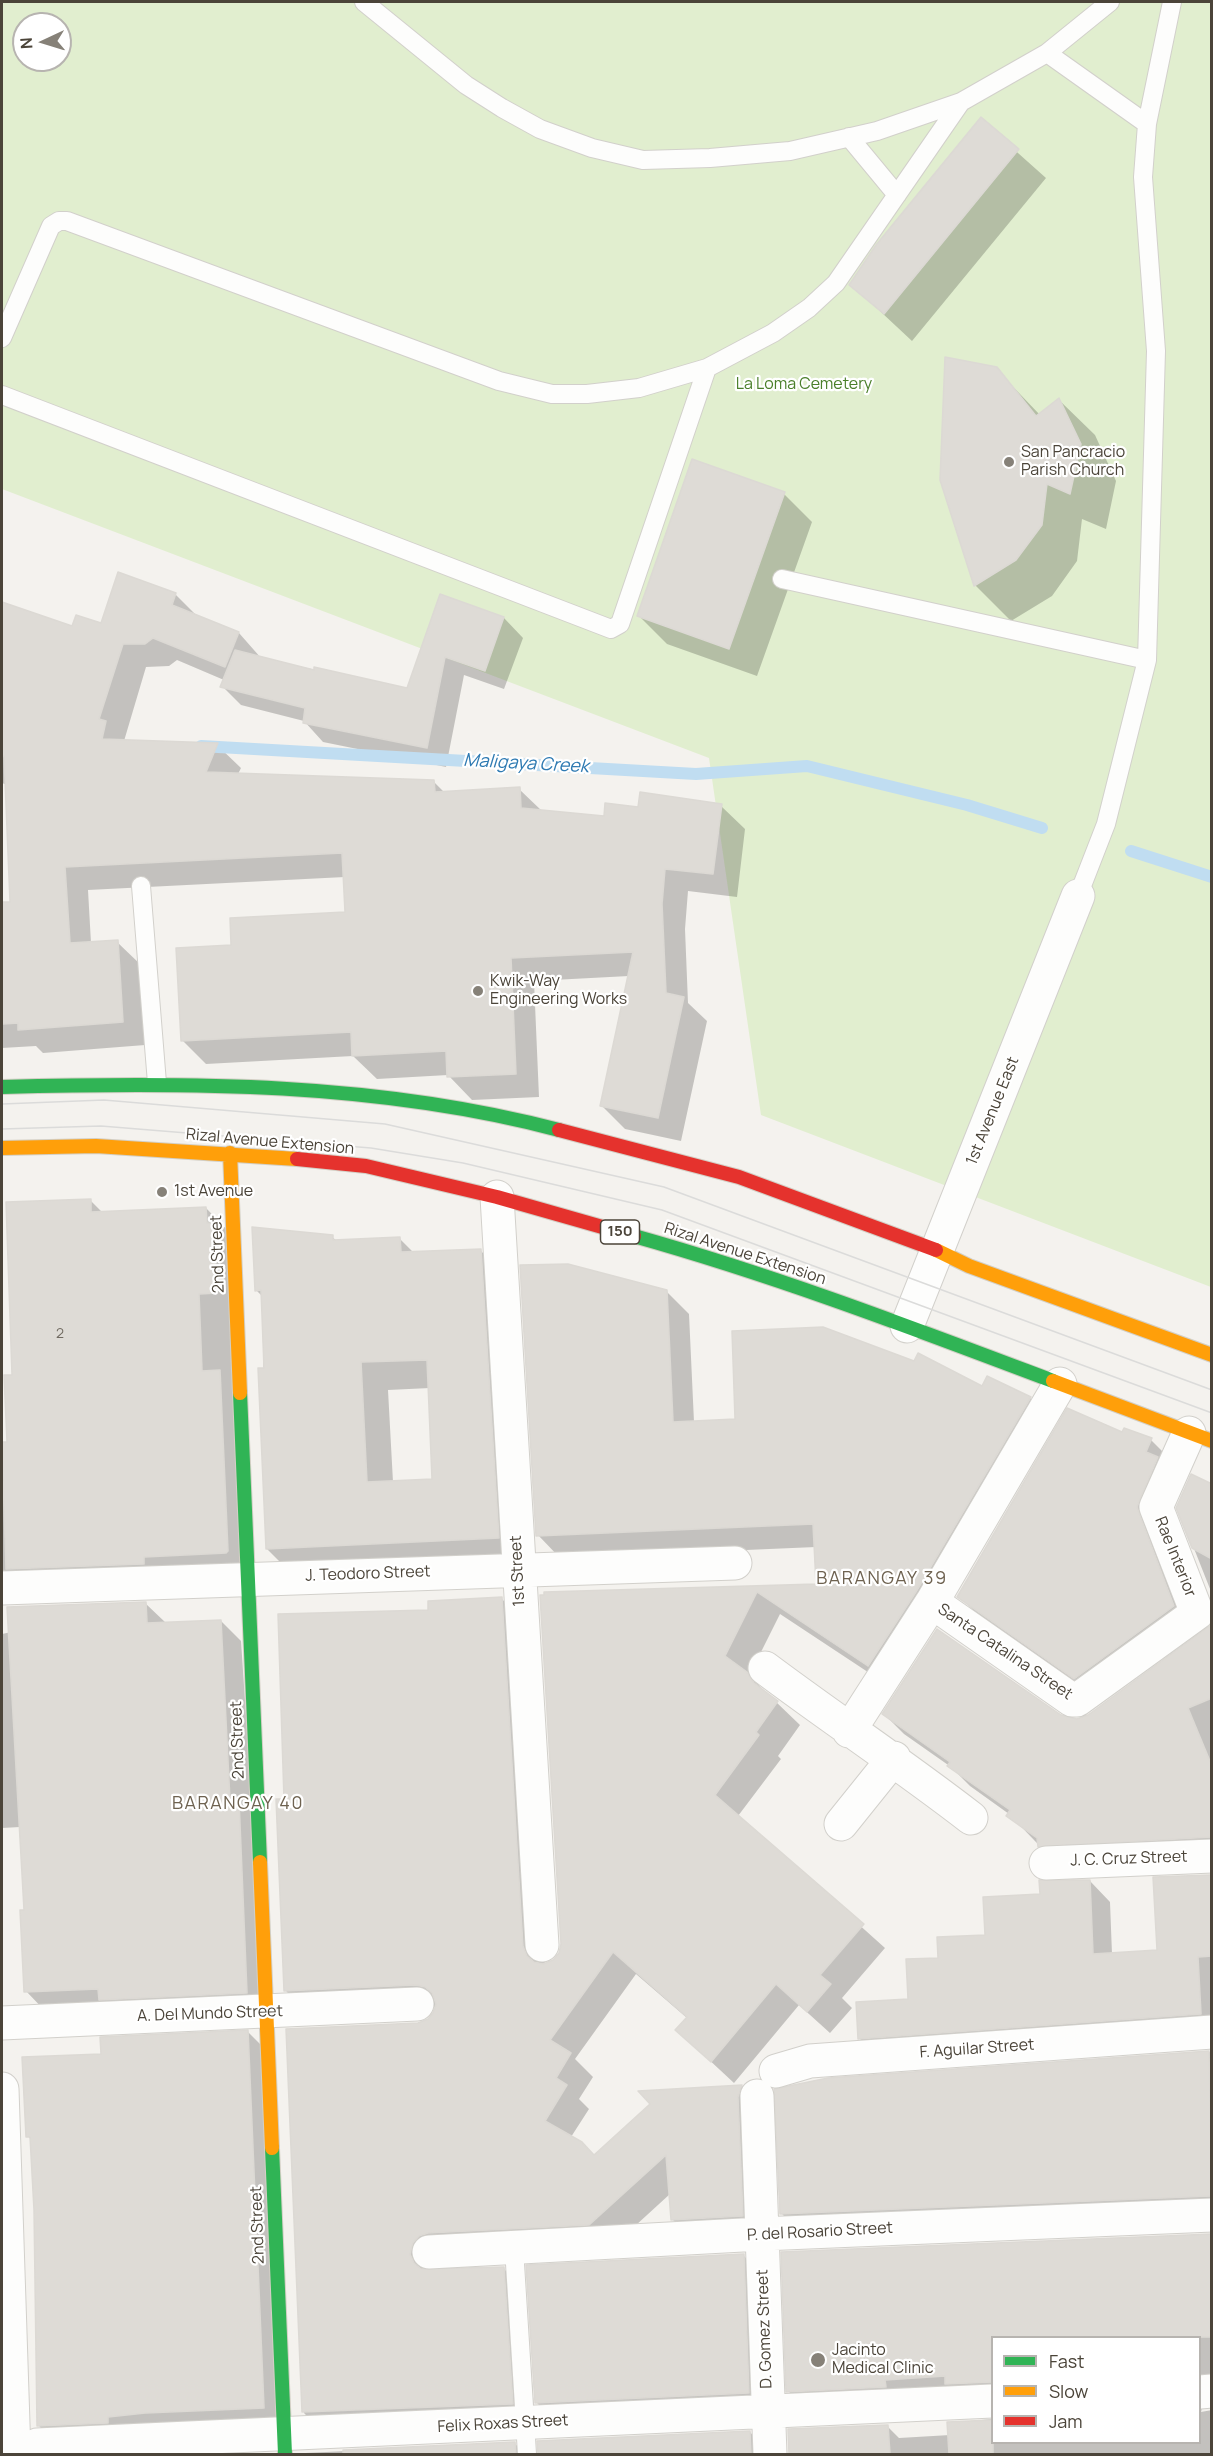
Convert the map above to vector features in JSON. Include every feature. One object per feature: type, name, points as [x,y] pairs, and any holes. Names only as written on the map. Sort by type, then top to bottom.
[{"type":"main road","points":[[2,1087],[157,1083],[241,1085],[382,1096],[498,1114],[739,1177],[938,1251],[969,1266],[1212,1355]]},
{"type":"main road","name":"Rizal Avenue Extension","points":[[2,1148],[96,1146],[230,1153],[366,1166],[497,1197],[710,1257],[907,1326],[1200,1437]]},
{"type":"main road","name":"2nd Street","points":[[230,1153],[284,2444]]},
{"type":"street","name":"1st Avenue East","points":[[907,1326],[1078,896]]},
{"type":"street","name":"1st Street","points":[[497,1197],[517,1569],[542,1945]]},
{"type":"street","name":"Santa Catalina Street","points":[[1060,1384],[932,1602],[1074,1701],[1196,1615]]},
{"type":"street","name":"Rae Interior","points":[[1196,1615],[1156,1507],[1200,1437]]},
{"type":"street","name":"J. Teodoro Street","points":[[2,1588],[735,1563]]},
{"type":"street","points":[[849,1731],[932,1602]]},
{"type":"street","points":[[765,1668],[849,1731],[894,1758],[971,1818]]},
{"type":"street","points":[[842,1824],[894,1758]]},
{"type":"street","name":"J. C. Cruz Street","points":[[1046,1863],[1212,1856]]},
{"type":"street","name":"A. Del Mundo Street","points":[[2,2023],[417,2004]]},
{"type":"street","name":"F. Aguilar Street","points":[[766,2083],[810,2061],[1212,2031]]},
{"type":"street","name":"D. Gomez Street","points":[[766,2083],[762,2234],[770,2454]]},
{"type":"street","points":[[2,2089],[4,2243],[14,2454]]},
{"type":"street","name":"P. del Rosario Street","points":[[429,2252],[762,2234],[1212,2215]]},
{"type":"street","name":"Felix Roxas Street","points":[[14,2454],[37,2445],[284,2444],[526,2439],[768,2411],[991,2401]]},
{"type":"lane","points":[[364,2],[466,85],[502,108],[540,129],[592,148],[643,160],[710,158],[790,151],[877,131],[961,102],[1047,53],[1110,2]]},
{"type":"lane","points":[[1078,896],[1107,824],[1147,660],[1156,351],[1143,177],[1147,124],[1172,2]]},
{"type":"lane","points":[[1047,53],[1147,124]]},
{"type":"lane","points":[[2,338],[51,226],[59,221],[67,221],[499,381],[552,394],[587,394],[639,388],[707,368],[773,333],[809,308],[829,290],[961,102]]},
{"type":"lane","points":[[849,137],[897,195]]},
{"type":"lane","points":[[2,395],[611,629],[620,624],[707,368]]},
{"type":"lane","points":[[782,579],[1147,660]]},
{"type":"lane","points":[[141,886],[157,1083]]},
{"type":"lane","points":[[513,2248],[526,2439]]},
{"type":"green space","name":"La Loma Cemetery","points":[[2,2],[1211,2],[1211,1287],[761,1115],[709,758],[2,489]]},
{"type":"building","points":[[981,117],[1019,149],[884,314],[849,285],[876,245]]},
{"type":"building","name":"San Pancracio Parish Church","points":[[945,357],[997,367],[1036,416],[1059,398],[1081,444],[1070,494],[1047,484],[1042,525],[1016,560],[974,586],[940,480]]},
{"type":"building","points":[[692,459],[785,492],[729,649],[637,616]]},
{"type":"building","points":[[118,572],[176,593],[172,605],[239,632],[225,667],[153,638],[145,644],[123,644],[99,719],[106,721],[102,739],[218,743],[206,772],[434,780],[435,792],[520,787],[521,808],[604,816],[605,803],[638,807],[640,792],[722,804],[713,874],[665,869],[662,904],[666,993],[684,997],[658,1118],[600,1106],[633,952],[511,958],[516,1074],[447,1077],[446,1051],[352,1056],[351,1032],[181,1041],[176,948],[231,945],[230,918],[345,912],[342,853],[65,867],[70,943],[118,940],[123,1022],[18,1030],[18,1023],[2,1024],[2,902],[10,902],[4,756],[2,756],[2,602],[72,626],[76,615],[101,623]]},
{"type":"building","points":[[440,594],[504,617],[485,671],[445,657],[427,748],[303,723],[305,708],[220,687],[235,650],[314,670],[314,667],[407,688]]},
{"type":"building","points":[[91,1199],[91,1212],[206,1207],[207,1223],[214,1223],[217,1293],[199,1294],[202,1371],[220,1370],[228,1551],[226,1553],[144,1557],[144,1564],[6,1569],[2,1442],[7,1442],[4,1375],[12,1375],[6,1202]]},
{"type":"building","points":[[252,1227],[333,1235],[333,1240],[400,1237],[401,1252],[481,1249],[499,1538],[266,1549],[258,1368],[264,1368],[261,1290],[255,1291]],"holes":[[[427,1360],[432,1479],[367,1482],[361,1362]]]},
{"type":"building","points":[[568,1264],[667,1290],[673,1422],[735,1419],[732,1331],[823,1327],[914,1361],[918,1353],[982,1386],[987,1376],[1031,1397],[916,1592],[868,1666],[757,1592],[725,1656],[747,1672],[754,1683],[778,1701],[756,1732],[759,1735],[715,1795],[864,1924],[820,1975],[831,1984],[807,2012],[776,1984],[711,2062],[675,2030],[687,2017],[613,1952],[550,2040],[571,2053],[556,2078],[567,2085],[545,2121],[582,2142],[594,2155],[650,2104],[638,2091],[742,2085],[738,2097],[743,2216],[671,2220],[666,2155],[589,2225],[428,2233],[419,2236],[413,2243],[410,2254],[414,2263],[421,2269],[504,2267],[513,2404],[302,2412],[286,2029],[418,2023],[428,2019],[436,2004],[432,1993],[425,1987],[416,1985],[284,1991],[276,1799],[284,1799],[278,1614],[428,1610],[428,1601],[502,1597],[523,1946],[527,1956],[534,1962],[543,1964],[553,1960],[559,1953],[561,1944],[540,1595],[544,1595],[544,1592],[816,1584],[813,1524],[536,1536],[520,1265]]},
{"type":"building","points":[[1067,1408],[1122,1432],[1124,1428],[1152,1438],[1146,1452],[1158,1457],[1137,1507],[1174,1606],[1074,1679],[957,1597]]},
{"type":"building","points":[[1191,1474],[1212,1484],[1212,1559],[1192,1548],[1176,1508]]},
{"type":"building","points":[[146,1602],[147,1623],[221,1620],[230,1801],[239,1800],[247,1993],[99,2000],[98,1989],[24,1992],[20,1910],[24,1910],[7,1607]]},
{"type":"building","points":[[1212,1624],[1212,1698],[1188,1708],[1212,1766],[1212,1837],[1038,1847],[1037,1838],[1006,1816],[1010,1810],[947,1766],[950,1762],[882,1714],[937,1629],[1061,1715],[1077,1719],[1088,1715]]},
{"type":"building","points":[[1212,1875],[1212,1956],[1198,1957],[1201,2014],[858,2039],[856,2002],[908,1999],[906,1959],[938,1958],[937,1937],[985,1935],[983,1897],[1040,1894],[1039,1880],[1090,1880],[1093,1954],[1157,1950],[1153,1877]]},
{"type":"building","points":[[248,2030],[264,2408],[145,2413],[108,2417],[108,2423],[37,2426],[34,2210],[30,2137],[26,2137],[22,2057],[101,2054],[100,2037]]},
{"type":"building","points":[[1209,2051],[1212,2196],[780,2214],[774,2089],[828,2078]]},
{"type":"building","points":[[1212,2234],[1212,2337],[991,2336],[991,2382],[945,2384],[945,2376],[885,2380],[886,2387],[786,2392],[781,2252]]},
{"type":"building","points":[[744,2254],[749,2393],[535,2403],[526,2265]]},
{"type":"building","points":[[991,2420],[993,2454],[949,2454],[947,2422]]},
{"type":"building","points":[[888,2425],[890,2454],[789,2454],[788,2429]]},
{"type":"building","points":[[750,2431],[751,2454],[538,2454],[537,2441]]},
{"type":"building","points":[[515,2442],[516,2454],[343,2454],[343,2450]]},
{"type":"waterway","name":"Maligaya Creek","points":[[201,746],[696,774],[807,766],[967,805],[1042,828]]},
{"type":"waterway","name":"Maligaya Creek","points":[[1131,851],[1212,877]]},
{"type":"tram line","points":[[2,1104],[104,1100],[385,1124],[664,1187],[1212,1390]]},
{"type":"tram line","points":[[2,1129],[101,1126],[371,1148],[463,1163],[662,1210],[1212,1413]]},
{"type":"traffic: fast","points":[[2,1087],[213,1086],[352,1094],[422,1102],[491,1114],[559,1130]]},
{"type":"traffic: fast","points":[[634,1236],[793,1286],[1053,1381]]},
{"type":"traffic: fast","points":[[240,1393],[260,1862]]},
{"type":"traffic: fast","points":[[272,2148],[285,2454]]},
{"type":"traffic: slow","points":[[2,1148],[96,1146],[297,1159]]},
{"type":"traffic: slow","points":[[230,1153],[240,1393]]},
{"type":"traffic: slow","points":[[936,1250],[969,1266],[1212,1355]]},
{"type":"traffic: slow","points":[[1053,1381],[1212,1441]]},
{"type":"traffic: slow","points":[[260,1862],[272,2148]]},
{"type":"traffic: jam","points":[[559,1130],[739,1177],[936,1250]]},
{"type":"traffic: jam","points":[[297,1159],[366,1166],[497,1197],[634,1236]]},
{"type":"place","name":"San Pancracio Parish Church","points":[[1009,462]]},
{"type":"place","name":"Kwik-Way Engineering Works","points":[[478,991]]},
{"type":"place","name":"1st Avenue","points":[[162,1192]]},
{"type":"place","name":"Jacinto Medical Clinic","points":[[818,2360]]},
{"type":"district","name":"BARANGAY 39","points":[[882,1579]]},
{"type":"district","name":"BARANGAY 40","points":[[238,1804]]}]
